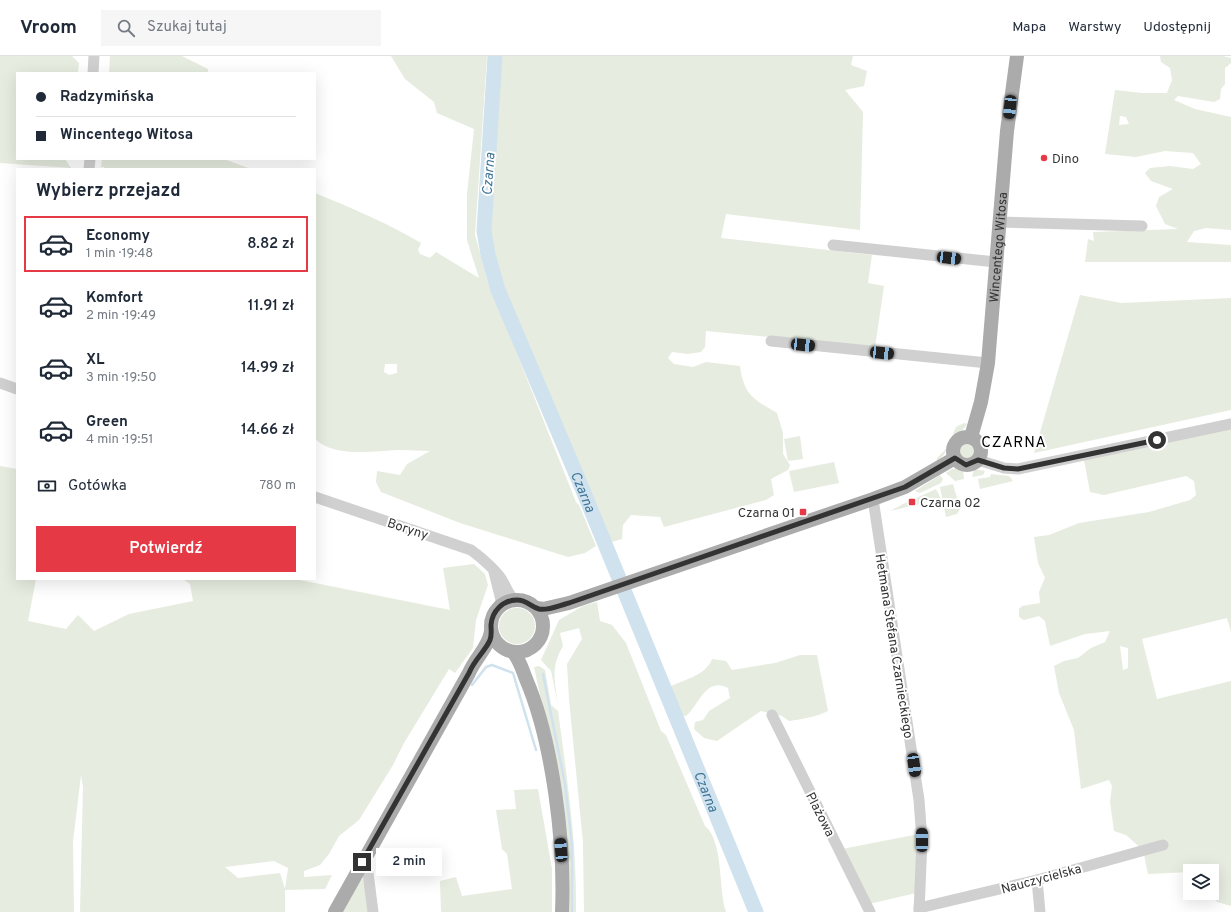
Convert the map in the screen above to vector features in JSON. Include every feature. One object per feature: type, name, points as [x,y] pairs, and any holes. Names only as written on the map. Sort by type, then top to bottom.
[{"type":"main road","name":"Wincentego Witosa","points":[[971,437],[981,402],[988,363],[1007,131],[1017,56]]},
{"type":"main road","points":[[961,437],[971,437],[976,439],[981,446],[981,456],[978,460],[966,465],[955,458],[953,454],[954,444],[961,437]]},
{"type":"main road","points":[[335,912],[469,673],[473,663],[490,641],[493,615],[500,606],[509,601],[516,600],[525,601],[537,608],[544,609],[569,603],[905,487],[955,458]]},
{"type":"main road","points":[[469,673],[491,654],[509,651],[522,652],[531,648],[540,639],[544,625],[550,618],[569,603]]},
{"type":"main road","points":[[537,608],[542,616],[544,625]]},
{"type":"main road","points":[[492,630],[496,641],[519,659],[532,692]]},
{"type":"main road","points":[[531,648],[529,659],[532,692],[555,798],[562,861],[562,912]]},
{"type":"street","points":[[93,72],[94,56]]},
{"type":"street","points":[[1000,222],[1142,226]]},
{"type":"street","points":[[833,245],[996,262]]},
{"type":"street","points":[[771,341],[988,363]]},
{"type":"street","points":[[0,383],[16,389]]},
{"type":"street","points":[[978,460],[1004,468],[1018,469],[1231,424]]},
{"type":"street","name":"Boryny","points":[[316,497],[471,550],[494,572],[500,575],[511,596],[516,600]]},
{"type":"street","name":"Hetmana Stefana Czarnieckiego","points":[[873,499],[919,800],[922,832],[919,910]]},
{"type":"street","points":[[494,572],[501,600],[500,606]]},
{"type":"street","name":"Plażowa","points":[[772,715],[870,912]]},
{"type":"street","name":"Nauczycielska","points":[[919,910],[1037,880],[1163,845]]},
{"type":"street","points":[[362,862],[368,873],[373,912]]},
{"type":"street","points":[[1037,880],[1040,912]]},
{"type":"shaded area","points":[[0,56],[72,56],[79,63],[78,72],[16,72],[16,160],[66,160],[71,168],[0,163]]},
{"type":"shaded area","points":[[110,56],[182,56],[208,69],[208,72],[109,72]]},
{"type":"shaded area","points":[[391,56],[487,56],[475,235],[487,279],[576,502],[579,505],[596,546],[585,553],[568,557],[460,523],[381,492],[376,482],[377,471],[400,475],[407,464],[430,451],[345,451],[334,449],[316,440],[316,193],[369,216],[421,243],[418,250],[420,254],[430,258],[436,252],[479,278],[467,240],[467,194],[474,129],[437,113],[434,102],[405,79]],"holes":[[[385,364],[397,364],[397,373],[389,375],[384,372]]]},
{"type":"shaded area","points":[[499,56],[853,56],[851,65],[867,71],[864,86],[845,90],[863,112],[860,230],[726,214],[721,238],[872,255],[868,283],[884,286],[875,347],[706,331],[705,347],[701,352],[688,354],[672,352],[668,358],[674,364],[693,367],[706,362],[740,366],[747,390],[756,400],[777,413],[783,433],[783,454],[790,465],[788,470],[771,479],[774,495],[766,500],[664,527],[660,517],[631,515],[623,525],[622,539],[608,543],[530,348],[502,290],[491,253],[488,229]]},
{"type":"shaded area","points":[[1160,56],[1223,56],[1231,58],[1231,63],[1225,68],[1225,84],[1221,89],[1220,99],[1214,102],[1178,96],[1174,100],[1195,109],[1231,117],[1231,230],[1206,228],[1194,231],[1187,242],[1231,245],[1231,262],[1085,262],[1088,239],[1094,241],[1093,232],[1178,229],[1165,224],[1156,206],[1159,197],[1173,189],[1151,181],[1145,173],[1150,168],[1170,166],[1193,169],[1201,164],[1193,153],[1165,151],[1136,157],[1105,154],[1115,90],[1142,93],[1167,93],[1172,80],[1170,68],[1161,62]],"holes":[[[1120,116],[1126,117],[1129,124],[1119,125]]]},
{"type":"shaded area","points":[[102,160],[227,160],[248,168],[104,168],[101,167]]},
{"type":"shaded area","points":[[1080,295],[1121,303],[1231,298],[1231,410],[1034,453]]},
{"type":"shaded area","points":[[964,423],[967,424],[955,436],[947,448],[956,427]]},
{"type":"shaded area","points":[[1231,425],[1231,632],[1227,618],[1142,639],[1157,699],[1231,681],[1231,906],[1217,902],[1215,900],[1219,900],[1219,864],[1183,864],[1183,872],[1148,874],[1143,850],[1126,835],[1114,831],[1110,802],[1112,786],[1109,780],[1081,789],[1074,730],[1059,693],[1054,666],[1064,661],[1078,658],[1091,648],[1105,642],[1110,631],[1085,634],[1050,646],[1045,621],[1039,616],[1024,620],[1019,617],[1019,609],[1022,606],[1040,603],[1039,592],[1045,578],[1038,563],[1034,537],[1049,535],[1079,523],[1149,512],[1190,500],[1196,495],[1194,481],[1186,476],[1104,495],[1090,492],[1083,455]],"holes":[[[1120,646],[1128,648],[1128,668],[1123,670]]]},
{"type":"shaded area","points":[[800,436],[803,459],[788,461],[784,439]]},
{"type":"shaded area","points":[[967,442],[973,445],[976,451],[973,457],[967,460],[961,457],[958,451],[961,445]]},
{"type":"shaded area","points":[[947,448],[941,458],[937,461],[937,458]]},
{"type":"shaded area","points":[[834,462],[839,483],[794,492],[789,471]]},
{"type":"shaded area","points":[[0,466],[16,469],[16,580],[36,580],[28,621],[66,629],[78,615],[94,631],[129,614],[193,601],[190,584],[184,580],[300,580],[450,610],[443,568],[474,564],[485,574],[488,585],[476,620],[473,648],[455,673],[449,669],[359,820],[339,836],[329,854],[320,865],[304,871],[304,877],[332,875],[325,889],[285,890],[285,912],[80,912],[83,787],[81,775],[73,842],[74,912],[0,912]],"holes":[[[274,861],[288,868],[285,889],[280,873],[238,878],[225,867]]]},
{"type":"shaded area","points":[[952,469],[963,469],[964,479],[955,481],[946,473]]},
{"type":"shaded area","points":[[974,469],[985,471],[983,475],[972,477]]},
{"type":"shaded area","points":[[991,474],[1009,476],[1013,481],[980,489],[978,479],[990,477]]},
{"type":"shaded area","points":[[940,475],[943,479],[941,483],[920,493],[915,491]]},
{"type":"shaded area","points":[[953,484],[960,509],[957,514],[946,517],[940,487]]},
{"type":"shaded area","points":[[936,489],[941,499],[890,511],[909,501],[910,505],[915,502],[914,499]]},
{"type":"shaded area","points":[[597,602],[600,621],[612,625],[626,643],[661,731],[666,735],[705,826],[711,833],[718,854],[726,912],[584,912],[583,843],[567,664],[582,639],[579,628],[560,633],[563,646],[556,661],[554,675],[558,705],[551,671],[541,660],[559,620],[583,606]]},
{"type":"shaded area","points":[[517,608],[527,611],[532,616],[535,626],[532,636],[527,641],[517,644],[507,641],[502,636],[499,626],[502,616],[507,611]]},
{"type":"shaded area","points":[[800,655],[817,655],[828,711],[804,719],[789,721],[782,716],[761,711],[717,741],[704,738],[694,729],[695,722],[703,720],[709,711],[730,698],[728,688],[720,685],[708,689],[686,716],[677,715],[667,688],[699,674],[705,670],[712,659],[726,661],[732,670],[775,663]]},
{"type":"shaded area","points":[[539,666],[545,670],[551,705],[558,711],[573,836],[576,912],[568,912],[556,769],[534,667]]},
{"type":"shaded area","points":[[538,789],[552,869],[552,912],[441,912],[440,881],[456,877],[462,896],[512,889],[507,854],[502,849],[496,810],[516,809],[514,790]]},
{"type":"shaded area","points":[[919,834],[916,893],[869,904],[842,849]]},
{"type":"shaded area","points":[[362,862],[375,912],[335,912]]},
{"type":"waterway","name":"Czarna","points":[[495,56],[484,231],[488,255],[498,290],[582,488],[756,912]]},
{"type":"waterway","points":[[472,685],[486,667],[492,665],[513,673],[536,750]]},
{"type":"waterway","points":[[543,674],[565,784],[572,845],[572,912]]},
{"type":"place","name":"Dino","points":[[1044,158]]},
{"type":"place","name":"Czarna 02","points":[[912,502]]},
{"type":"place","name":"Czarna 01","points":[[803,512]]},
{"type":"district","name":"CZARNA","points":[[1014,442]]},
{"type":"route","points":[[362,862],[469,673],[473,663],[490,641],[493,615],[502,604],[513,600],[521,600],[534,605],[537,608],[544,609],[569,603],[905,487],[955,458],[958,462],[966,465],[975,463],[978,460],[1004,468],[1018,469],[1157,440]]}]
